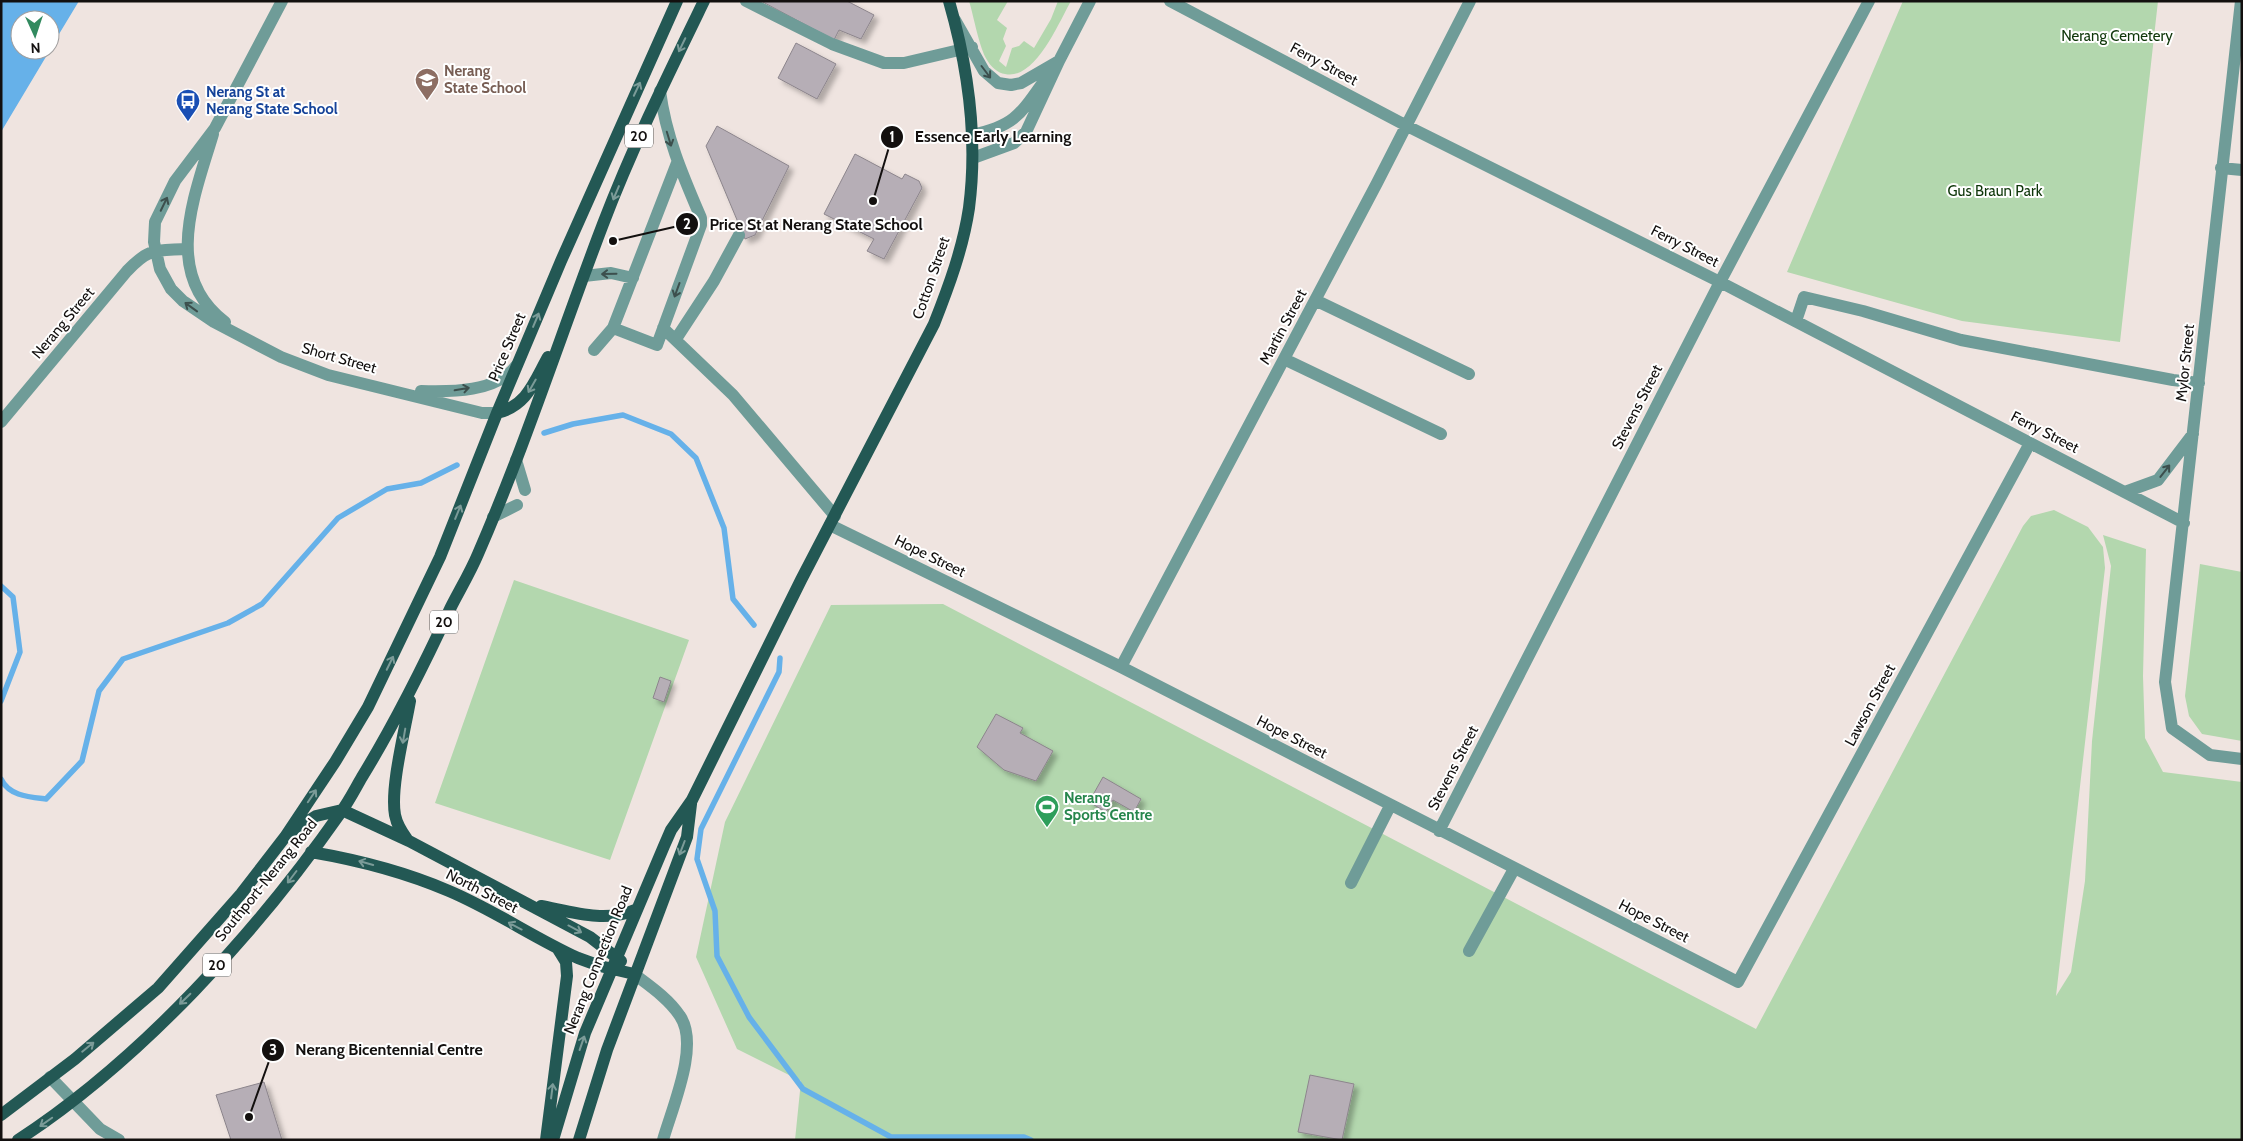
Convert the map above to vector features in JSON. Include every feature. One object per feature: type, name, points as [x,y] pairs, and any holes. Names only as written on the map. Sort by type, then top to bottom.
[{"type":"main road","name":"Price Street","points":[[368,707],[440,557],[517,365],[622,122],[677,1]]},
{"type":"main road","name":"20","points":[[413,688],[477,557],[516,460],[604,221],[660,91],[704,1]]},
{"type":"main road","points":[[949,1],[952,15],[966,48],[966,78],[973,158]]},
{"type":"main road","name":"Cotton Street","points":[[832,521],[937,316],[964,233],[973,158]]},
{"type":"main road","points":[[497,413],[514,408],[522,401],[565,329]]},
{"type":"main road","name":"Nerang Connection Road","points":[[553,1140],[576,1058],[635,910],[671,830],[692,800],[832,521]]},
{"type":"main road","points":[[409,841],[399,828],[395,814],[394,794],[413,688]]},
{"type":"main road","name":"Southport-Nerang Road","points":[[18,1140],[72,1102],[132,1050],[193,991],[234,947],[311,852],[342,810],[413,688]]},
{"type":"main road","name":"Southport-Nerang Road","points":[[1,1115],[158,988],[242,894],[285,837],[335,762],[368,707]]},
{"type":"main road","name":"Nerang Connection Road","points":[[579,1140],[607,1050],[686,837],[692,800]]},
{"type":"main road","points":[[285,837],[316,816],[342,810]]},
{"type":"main road","name":"North Street","points":[[342,810],[409,841],[590,937],[614,963],[634,974]]},
{"type":"main road","name":"North Street","points":[[311,852],[349,859],[420,880],[451,892],[578,958],[614,963]]},
{"type":"main road","points":[[526,903],[601,917],[615,917],[635,910]]},
{"type":"main road","points":[[546,1140],[567,976],[566,962],[558,949]]},
{"type":"street","points":[[155,251],[155,222],[175,181],[215,128],[282,1]]},
{"type":"street","points":[[746,1],[832,44],[884,63],[904,63],[966,48],[988,75],[998,83],[1007,85],[1022,83],[1059,61]]},
{"type":"street","points":[[973,158],[1014,143],[1030,127],[1059,61],[1090,1]]},
{"type":"street","name":"Ferry Street","points":[[1170,1],[1407,126],[1720,282],[2184,523]]},
{"type":"street","name":"Martin Street","points":[[1121,667],[1407,126],[1470,1]]},
{"type":"street","name":"Stevens Street","points":[[1439,831],[1720,282],[1869,1]]},
{"type":"street","name":"Mylor Street","points":[[2241,1],[2165,682],[2172,728],[2210,755],[2242,759]]},
{"type":"street","points":[[972,135],[995,129],[1014,119],[1059,61]]},
{"type":"street","points":[[613,328],[657,345],[702,222],[677,163],[666,129],[660,91]]},
{"type":"street","points":[[187,249],[188,224],[215,128]]},
{"type":"street","points":[[594,350],[613,328],[677,163]]},
{"type":"street","points":[[2221,168],[2242,170]]},
{"type":"street","points":[[676,339],[714,281],[739,235]]},
{"type":"street","name":"Short Street","points":[[187,249],[194,281],[204,300],[219,317],[248,340]]},
{"type":"street","name":"Nerang Street","points":[[1,422],[127,271],[142,256],[155,251],[187,249]]},
{"type":"street","name":"Short Street","points":[[155,251],[171,289],[183,301],[208,318],[280,357],[328,375],[396,390],[482,413],[497,413]]},
{"type":"street","points":[[584,276],[611,273],[633,278]]},
{"type":"street","points":[[1796,321],[1804,298],[1863,311],[1961,340],[2199,383]]},
{"type":"street","points":[[1315,300],[1468,374]]},
{"type":"street","points":[[663,328],[733,395],[832,521]]},
{"type":"street","points":[[1284,359],[1441,434]]},
{"type":"street","name":"Short Street","points":[[396,390],[438,392],[487,385],[505,377],[517,365]]},
{"type":"street","points":[[2125,492],[2158,480],[2193,434]]},
{"type":"street","name":"Lawson Street","points":[[1738,982],[2030,443]]},
{"type":"street","points":[[516,460],[525,490]]},
{"type":"street","points":[[493,517],[517,505]]},
{"type":"street","name":"Hope Street","points":[[832,521],[1738,982]]},
{"type":"street","points":[[1351,883],[1390,806]]},
{"type":"street","points":[[1469,951],[1514,868]]},
{"type":"street","name":"North Street","points":[[634,974],[666,1000],[680,1016],[688,1037],[685,1062],[664,1140]]},
{"type":"street","points":[[50,1077],[72,1102],[104,1132],[119,1140]]},
{"type":"green space","points":[[969,1],[1008,1],[997,20],[1007,28],[1003,39],[1006,46],[999,61],[1006,67],[1012,48],[1019,46],[1024,41],[1034,48],[1051,19],[1058,1],[1071,1],[1053,35],[1036,60],[1016,74],[1005,74],[993,67],[984,54]]},
{"type":"green space","name":"Gus Braun Park","points":[[1903,1],[2158,1],[2120,342],[1962,321],[1787,272]]},
{"type":"green space","name":"Nerang Sports Centre","points":[[2054,510],[2088,527],[2103,547],[2105,568],[2056,996],[2071,972],[2085,881],[2092,741],[2111,566],[2103,535],[2146,549],[2143,676],[2145,738],[2163,772],[2242,782],[2242,1140],[795,1140],[801,1081],[737,1049],[696,957],[725,822],[831,605],[943,604],[1756,1029],[2023,526],[2031,516]]},
{"type":"green space","points":[[2200,564],[2242,572],[2242,741],[2202,734],[2189,716],[2185,696]]},
{"type":"green space","points":[[514,580],[689,640],[610,860],[435,803]]},
{"type":"water","points":[[1,1],[79,1],[60,32],[60,10],[10,10],[10,60],[44,60],[1,132]]},
{"type":"building","points":[[761,1],[847,1],[874,15],[861,39],[839,30],[834,40]]},
{"type":"building","points":[[796,43],[836,64],[817,99],[778,78]]},
{"type":"building","points":[[717,126],[789,166],[755,235],[745,239],[706,146]]},
{"type":"building","points":[[855,154],[902,179],[905,174],[919,181],[922,188],[884,259],[867,251],[874,239],[824,214]]},
{"type":"building","points":[[660,677],[671,681],[664,702],[653,698]]},
{"type":"building","points":[[996,714],[1023,728],[1020,733],[1053,751],[1036,781],[1004,770],[977,747]]},
{"type":"building","points":[[1103,777],[1141,799],[1134,812],[1113,800],[1106,812],[1089,802]]},
{"type":"building","points":[[1310,1075],[1354,1084],[1342,1140],[1298,1132]]},
{"type":"building","points":[[264,1082],[282,1140],[231,1140],[216,1095]]},
{"type":"waterway","points":[[544,433],[573,424],[623,415],[671,434],[696,458],[724,528],[733,599],[754,625]]},
{"type":"waterway","points":[[1,779],[9,789],[20,795],[46,799],[82,761],[99,691],[123,659],[228,623],[262,604],[338,518],[387,489],[421,483],[457,465]]},
{"type":"waterway","points":[[1,586],[13,597],[20,652],[1,701]]},
{"type":"waterway","points":[[780,658],[779,672],[701,829],[697,859],[715,911],[717,956],[749,1017],[803,1089],[891,1137],[1024,1137],[1031,1140]]},
{"type":"place","name":"Nerang State School","points":[[427,101]]},
{"type":"place","name":"Nerang St at Nerang State School","points":[[188,122]]},
{"type":"place","name":"Essence Early Learning","points":[[873,201]]},
{"type":"place","name":"Price St at Nerang State School","points":[[613,241]]},
{"type":"place","name":"Nerang Sports Centre","points":[[1047,828]]},
{"type":"place","name":"Nerang Bicentennial Centre","points":[[249,1117]]},
{"type":"park label","name":"Nerang Cemetery","points":[[2117,36]]}]
